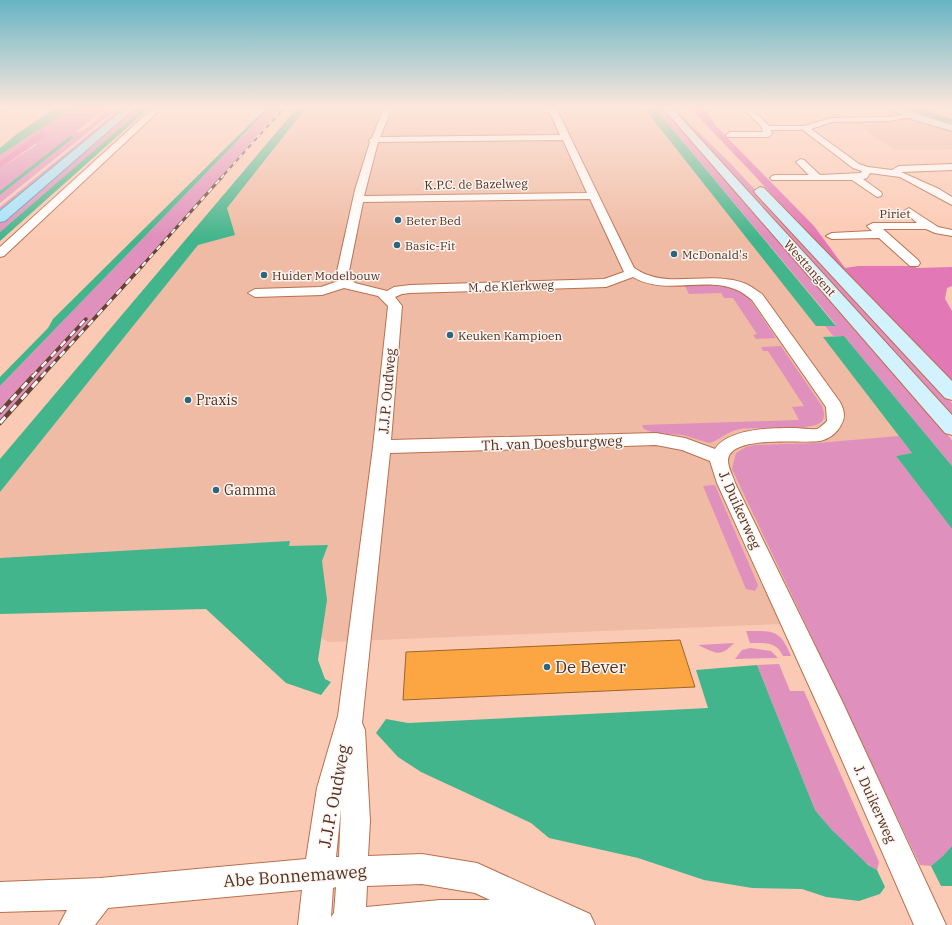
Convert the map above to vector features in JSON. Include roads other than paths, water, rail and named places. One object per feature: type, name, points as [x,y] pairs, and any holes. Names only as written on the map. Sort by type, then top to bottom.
[{"type":"main road","points":[[0,218],[80,151]]},
{"type":"main road","name":"Westtangent","points":[[705,151],[952,428]]},
{"type":"main road","name":"Westtangent","points":[[729,158],[952,392]]},
{"type":"street","points":[[0,253],[111,151]]},
{"type":"street","points":[[370,151],[358,199],[342,276],[345,283],[353,287],[368,289],[388,296]]},
{"type":"street","points":[[572,151],[627,267],[633,273]]},
{"type":"street","points":[[836,151],[856,166],[868,170],[894,172],[935,191],[952,202]]},
{"type":"street","points":[[801,162],[816,177]]},
{"type":"street","points":[[894,172],[899,169],[952,168]]},
{"type":"street","points":[[775,178],[854,177],[864,176],[868,170]]},
{"type":"street","name":"Piriet","points":[[854,177],[877,194]]},
{"type":"street","name":"K.P.C. de Bazelweg","points":[[358,199],[593,196]]},
{"type":"street","name":"Piriet","points":[[909,210],[928,226],[942,233],[952,233]]},
{"type":"street","points":[[862,216],[914,263]]},
{"type":"street","name":"Piriet","points":[[832,236],[878,230],[928,226]]},
{"type":"street","name":"M. de Klerkweg","points":[[388,296],[399,290],[410,289],[606,283],[633,273]]},
{"type":"street","name":"J. Duikerweg","points":[[633,273],[647,279],[660,281],[725,282],[750,291],[757,297],[834,406],[836,416],[834,424],[819,435],[744,438],[727,447],[719,457],[726,483],[930,925]]},
{"type":"street","points":[[255,293],[322,291],[345,283]]},
{"type":"street","name":"J.J.P. Oudweg","points":[[314,925],[325,822],[332,788],[351,716],[382,447],[395,306],[388,296]]},
{"type":"street","name":"Th. van Doesburgweg","points":[[382,447],[656,439],[686,444],[719,457]]},
{"type":"street","name":"J.J.P. Oudweg","points":[[346,925],[353,870],[356,801],[351,716]]},
{"type":"street","name":"Abe Bonnemaweg","points":[[0,897],[100,893],[320,872],[422,869],[477,878],[579,925]]},
{"type":"street","points":[[76,925],[100,893]]},
{"type":"street","points":[[346,925],[423,916],[472,915],[520,919],[552,925]]},
{"type":"railway","points":[[221,178],[245,151]]},
{"type":"railway","points":[[142,266],[222,177]]},
{"type":"railway","points":[[41,377],[143,265]]},
{"type":"railway","points":[[32,377],[86,319]]},
{"type":"railway","points":[[0,412],[33,376]]},
{"type":"railway","points":[[0,423],[42,376]]},
{"type":"place","name":"Beter Bed","points":[[398,220]]},
{"type":"place","name":"Basic-Fit","points":[[397,245]]},
{"type":"place","name":"McDonald's","points":[[674,254]]},
{"type":"place","name":"Huider Modelbouw","points":[[264,275]]},
{"type":"place","name":"Keuken Kampioen","points":[[450,335]]},
{"type":"place","name":"Praxis","points":[[188,400]]},
{"type":"place","name":"Gamma","points":[[216,490]]},
{"type":"place","name":"De Bever","points":[[547,667]]}]
